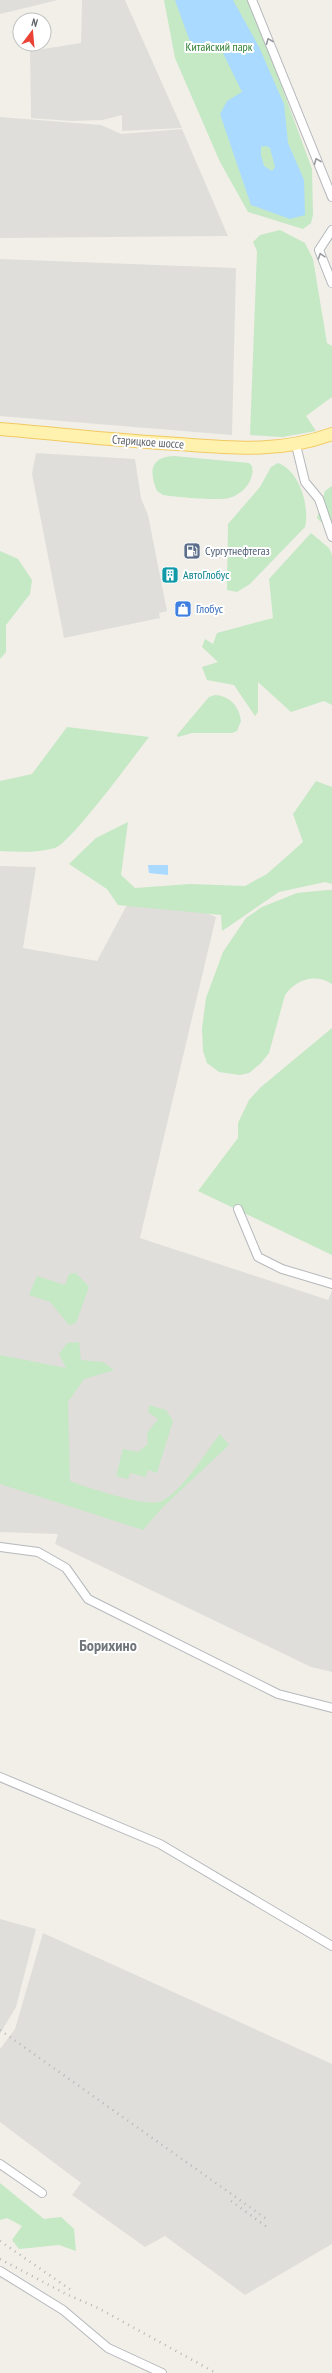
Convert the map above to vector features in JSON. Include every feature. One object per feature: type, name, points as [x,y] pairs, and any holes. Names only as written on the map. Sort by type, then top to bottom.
[{"type":"main road","name":"Старицкое шоссе","points":[[0,429],[148,443],[244,448],[296,445],[332,434]]},
{"type":"street","points":[[252,0],[332,197]]},
{"type":"street","points":[[332,230],[319,250],[332,284]]},
{"type":"street","points":[[296,445],[305,482],[319,499],[332,537]]},
{"type":"street","points":[[238,1209],[258,1257],[282,1269],[332,1284]]},
{"type":"street","points":[[0,1547],[38,1552],[66,1568],[88,1599],[278,1694],[332,1708]]},
{"type":"street","points":[[0,1777],[160,1844],[332,1946]]},
{"type":"street","points":[[0,2164],[42,2193]]},
{"type":"street","points":[[0,2271],[63,2310],[108,2348],[162,2373]]},
{"type":"shaded area","points":[[0,0],[58,0],[0,14]]},
{"type":"shaded area","points":[[82,0],[125,0],[182,128],[122,131],[122,115],[103,120],[72,121],[31,118],[30,52],[52,52],[52,48],[81,43]]},
{"type":"shaded area","points":[[0,117],[101,125],[121,134],[182,129],[228,236],[0,238]]},
{"type":"shaded area","points":[[0,259],[236,268],[232,435],[0,416]]},
{"type":"shaded area","points":[[36,453],[135,459],[141,498],[148,515],[167,611],[159,613],[160,618],[64,638],[32,474]]},
{"type":"shaded area","points":[[0,866],[36,867],[23,948],[97,961],[128,903],[199,910],[216,917],[140,1238],[328,1300],[332,1291],[332,1672],[311,1667],[55,1544],[58,1534],[0,1532]]},
{"type":"shaded area","points":[[0,1919],[36,1929],[16,2007],[0,2034]]},
{"type":"shaded area","points":[[43,1933],[332,2064],[332,2244],[245,2295],[165,2236],[145,2247],[72,2195],[81,2183],[0,2122],[0,2049],[15,2029]]},
{"type":"green space","name":"Китайский парк","points":[[164,0],[250,0],[312,169],[313,215],[311,223],[303,229],[248,212],[220,162],[175,58]]},
{"type":"green space","points":[[280,230],[305,243],[313,259],[327,343],[332,346],[332,397],[306,416],[316,431],[282,437],[250,435],[257,251],[253,242],[260,235]]},
{"type":"green space","points":[[174,456],[249,463],[252,466],[252,476],[247,486],[243,490],[229,498],[207,499],[163,495],[157,491],[154,484],[154,467],[160,459]]},
{"type":"green space","points":[[278,463],[286,467],[298,481],[302,490],[306,510],[305,527],[250,584],[237,592],[227,590],[228,524],[260,487],[271,467]]},
{"type":"green space","points":[[332,486],[332,533],[317,518],[325,491]]},
{"type":"green space","points":[[311,533],[329,548],[332,555],[332,705],[324,701],[291,712],[258,682],[258,712],[255,716],[234,685],[207,680],[202,667],[218,662],[202,647],[205,639],[213,644],[217,633],[273,618],[269,579]]},
{"type":"green space","points":[[0,551],[18,559],[32,580],[30,594],[6,625],[6,652],[0,659]]},
{"type":"green space","points":[[215,695],[225,697],[236,706],[241,721],[237,731],[232,733],[192,733],[178,737],[177,735],[209,697]]},
{"type":"green space","points":[[67,727],[149,737],[88,815],[63,843],[55,848],[41,851],[0,851],[0,781],[32,774]]},
{"type":"green space","points":[[316,781],[332,787],[332,884],[325,882],[279,892],[222,931],[221,915],[118,905],[107,889],[69,864],[96,838],[128,822],[121,875],[135,888],[190,884],[245,886],[267,874],[303,842],[293,814]]},
{"type":"green space","points":[[332,890],[332,984],[313,978],[306,979],[289,989],[285,995],[269,1053],[261,1063],[249,1073],[240,1075],[219,1072],[207,1063],[203,1051],[202,1029],[206,998],[223,952],[246,918],[262,907],[297,893]]},
{"type":"green space","points":[[332,1028],[332,1255],[198,1191],[238,1138],[238,1123],[249,1100],[261,1087]]},
{"type":"green space","points":[[76,1273],[89,1287],[76,1323],[69,1325],[50,1302],[29,1295],[37,1276],[65,1285],[69,1274]]},
{"type":"green space","points":[[79,1342],[81,1360],[103,1362],[114,1370],[84,1379],[68,1402],[70,1481],[102,1492],[144,1502],[162,1501],[186,1480],[220,1434],[229,1445],[163,1507],[143,1530],[0,1484],[0,1355],[66,1368],[59,1354],[67,1343]]},
{"type":"green space","points":[[149,1405],[166,1410],[173,1421],[157,1473],[148,1470],[146,1477],[130,1473],[128,1479],[116,1476],[123,1449],[138,1452],[148,1444],[147,1433],[158,1419],[148,1412]]},
{"type":"green space","points":[[0,2183],[44,2219],[61,2217],[74,2229],[76,2251],[59,2245],[19,2249],[12,2240],[22,2226],[7,2218],[0,2220]]},
{"type":"water","points":[[175,0],[233,0],[259,47],[284,104],[288,143],[304,180],[305,215],[290,219],[251,205],[220,114],[227,101],[242,92],[222,51],[199,51],[189,39]],"holes":[[[266,146],[270,148],[275,167],[272,171],[264,166],[261,155],[261,147]]]},
{"type":"water","points":[[148,865],[168,865],[168,875],[149,873]]},
{"type":"railway","points":[[0,2030],[268,2220]]},
{"type":"railway","points":[[231,2201],[267,2227]]},
{"type":"railway","points":[[0,2241],[71,2290]]},
{"type":"railway","points":[[0,2259],[66,2294],[98,2308],[216,2373]]},
{"type":"place","name":"Сургутнефтегаз","points":[[192,551]]},
{"type":"place","name":"АвтоГлобус","points":[[170,575]]},
{"type":"place","name":"Глобус","points":[[183,609]]},
{"type":"district","name":"Борихино","points":[[108,1645]]}]
